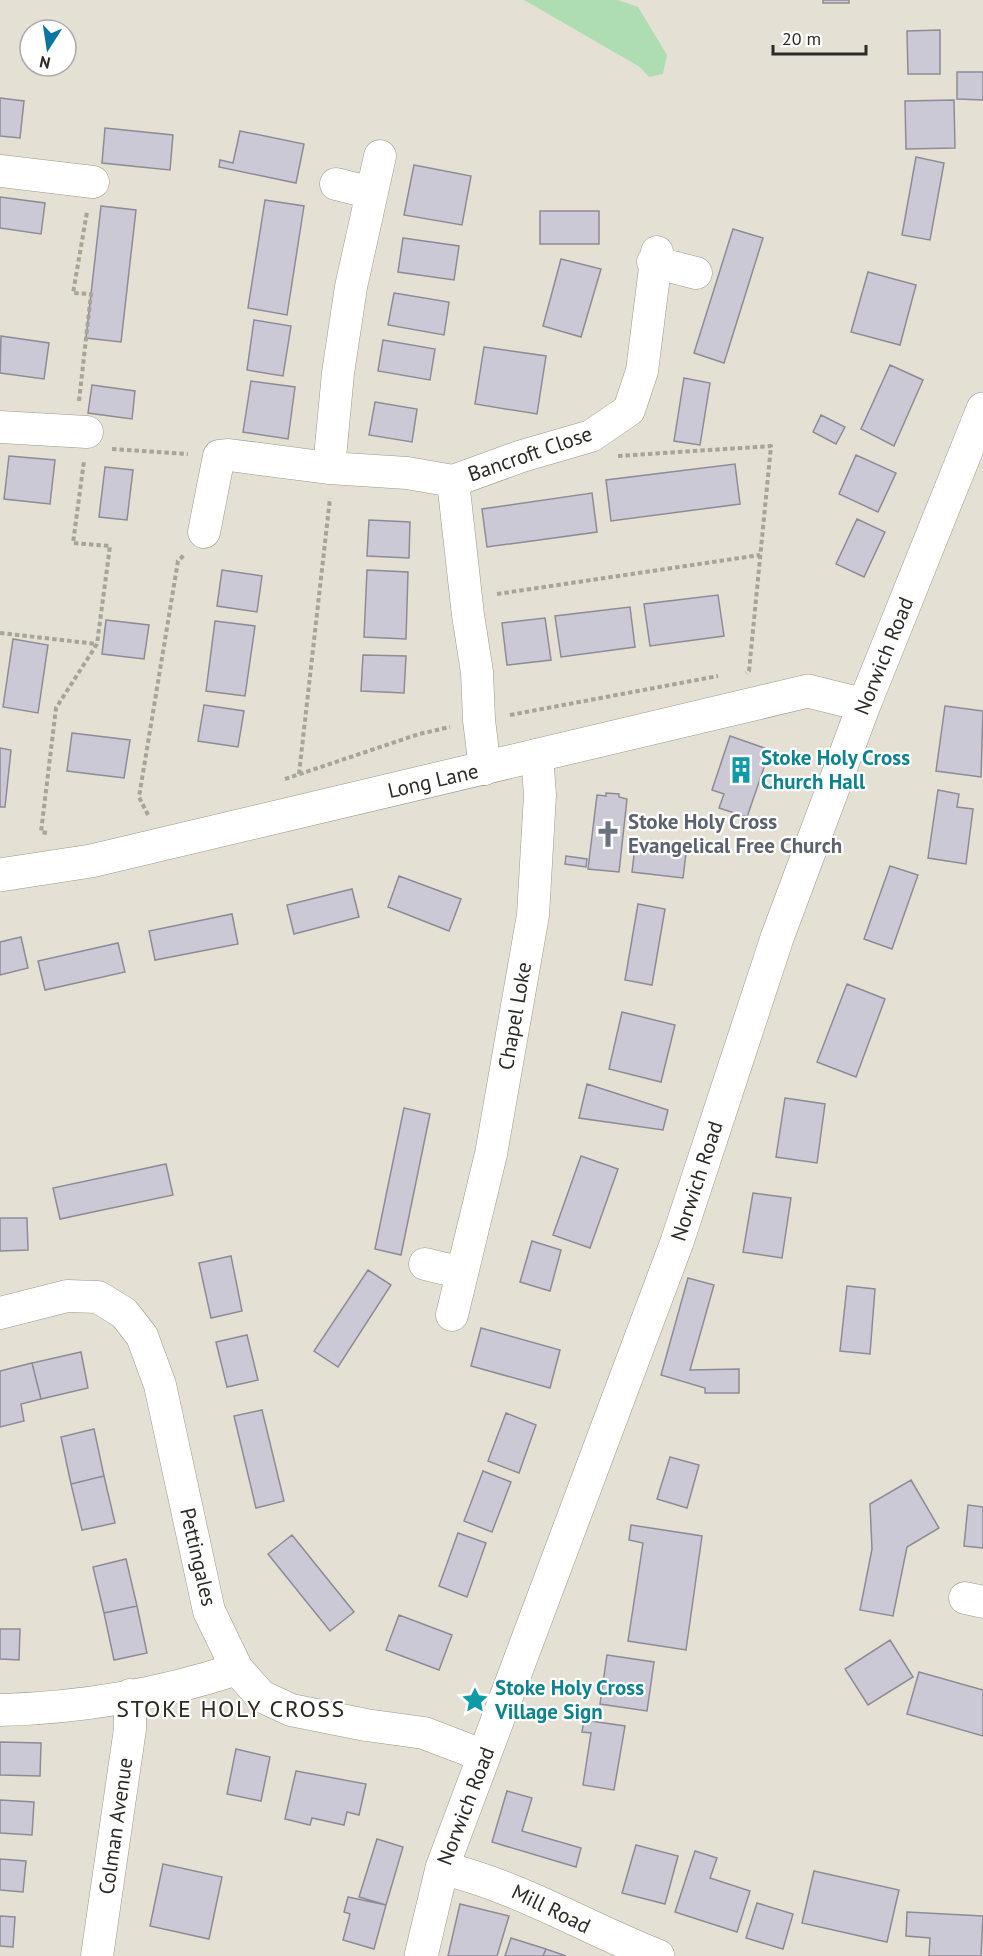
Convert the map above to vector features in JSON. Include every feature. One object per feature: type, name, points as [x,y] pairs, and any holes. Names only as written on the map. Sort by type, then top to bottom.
[{"type":"street","points":[[330,468],[338,373],[351,287],[380,156]]},
{"type":"street","points":[[0,171],[93,182]]},
{"type":"street","points":[[336,184],[372,193]]},
{"type":"street","name":"Bancroft Close","points":[[219,456],[248,457],[330,468],[407,473],[453,481],[522,456],[591,436],[629,410],[642,371],[655,257],[696,273]]},
{"type":"street","name":"Norwich Road","points":[[421,1956],[442,1868],[673,1253],[777,938],[864,705],[983,409]]},
{"type":"street","points":[[0,427],[83,437]]},
{"type":"street","points":[[204,532],[219,456]]},
{"type":"street","name":"Bancroft Close","points":[[453,481],[466,599],[477,672],[479,720],[485,769]]},
{"type":"street","name":"Long Lane","points":[[0,875],[91,861],[808,691],[864,705]]},
{"type":"street","name":"Chapel Loke","points":[[452,1315],[491,1154],[533,915],[540,795],[537,754]]},
{"type":"street","points":[[425,1264],[462,1273]]},
{"type":"street","name":"Pettingales","points":[[0,1313],[67,1296],[98,1297],[124,1313],[142,1336],[160,1384],[209,1611],[237,1669],[261,1696],[291,1710],[366,1725],[424,1733],[484,1756]]},
{"type":"street","points":[[0,1710],[43,1709],[165,1691],[237,1669]]},
{"type":"street","name":"Colman Avenue","points":[[97,1956],[130,1729],[130,1695]]},
{"type":"street","name":"Mill Road","points":[[442,1868],[488,1880],[529,1896],[603,1935],[658,1956]]},
{"type":"path","points":[[51,835],[41,832],[56,708],[97,644],[110,546],[73,543],[83,437],[91,294],[73,292],[93,182]]},
{"type":"path","points":[[591,436],[598,458],[771,446],[749,671]]},
{"type":"path","points":[[83,437],[219,456]]},
{"type":"path","points":[[299,775],[331,490],[330,468]]},
{"type":"path","points":[[153,824],[139,797],[178,561],[204,532]]},
{"type":"path","points":[[466,599],[760,555]]},
{"type":"path","points":[[0,633],[97,644]]},
{"type":"green space","points":[[524,0],[618,0],[638,7],[667,55],[663,74],[649,77],[640,67]]},
{"type":"building","points":[[823,0],[849,0],[849,3],[823,3]]},
{"type":"building","points":[[940,30],[940,74],[908,74],[907,31]]},
{"type":"building","points":[[957,72],[983,72],[983,100],[957,99]]},
{"type":"building","points":[[0,98],[24,101],[20,138],[0,136]]},
{"type":"building","points":[[954,100],[955,148],[906,149],[905,101]]},
{"type":"building","points":[[105,128],[173,135],[170,170],[102,163]]},
{"type":"building","points":[[240,131],[304,144],[296,183],[219,167],[220,160],[233,163]]},
{"type":"building","points":[[916,157],[944,163],[930,240],[902,235]]},
{"type":"building","points":[[414,165],[471,176],[462,225],[404,215]]},
{"type":"building","points":[[0,197],[45,203],[41,234],[0,228]]},
{"type":"building","points":[[265,200],[304,206],[287,315],[248,308]]},
{"type":"building","points":[[101,206],[136,210],[121,342],[86,338]]},
{"type":"building","points":[[540,211],[599,211],[599,244],[540,244]]},
{"type":"building","points":[[733,229],[763,238],[724,363],[694,353]]},
{"type":"building","points":[[403,238],[459,246],[454,280],[398,272]]},
{"type":"building","points":[[561,259],[601,269],[581,337],[543,326]]},
{"type":"building","points":[[868,272],[916,285],[900,345],[851,332]]},
{"type":"building","points":[[394,293],[449,302],[444,335],[388,325]]},
{"type":"building","points":[[254,320],[291,326],[283,376],[247,370]]},
{"type":"building","points":[[1,336],[49,343],[44,379],[0,373]]},
{"type":"building","points":[[383,340],[435,349],[430,380],[378,371]]},
{"type":"building","points":[[484,347],[546,356],[537,414],[475,404]]},
{"type":"building","points":[[890,365],[923,380],[894,446],[861,429]]},
{"type":"building","points":[[684,378],[710,383],[700,445],[674,441]]},
{"type":"building","points":[[251,381],[295,387],[288,439],[243,432]]},
{"type":"building","points":[[92,385],[135,391],[132,419],[88,413]]},
{"type":"building","points":[[375,402],[417,409],[412,442],[369,435]]},
{"type":"building","points":[[821,415],[845,427],[836,444],[813,432]]},
{"type":"building","points":[[856,455],[896,473],[878,512],[839,494]]},
{"type":"building","points":[[9,456],[55,460],[50,504],[4,499]]},
{"type":"building","points":[[735,464],[740,504],[611,521],[606,480]]},
{"type":"building","points":[[105,467],[133,470],[127,520],[99,517]]},
{"type":"building","points":[[592,493],[597,532],[487,547],[482,509]]},
{"type":"building","points":[[857,519],[885,532],[864,577],[836,564]]},
{"type":"building","points":[[369,520],[410,522],[409,558],[367,556]]},
{"type":"building","points":[[222,570],[262,576],[257,612],[217,606]]},
{"type":"building","points":[[367,570],[408,572],[406,639],[364,637]]},
{"type":"building","points":[[718,595],[724,636],[650,646],[644,604]]},
{"type":"building","points":[[630,607],[635,647],[561,657],[555,616]]},
{"type":"building","points":[[545,618],[551,660],[507,665],[502,623]]},
{"type":"building","points":[[106,620],[149,625],[144,659],[102,654]]},
{"type":"building","points":[[215,621],[255,626],[245,696],[206,691]]},
{"type":"building","points":[[13,639],[48,645],[38,713],[3,707]]},
{"type":"building","points":[[363,655],[406,656],[404,693],[361,691]]},
{"type":"building","points":[[204,705],[244,711],[238,747],[198,741]]},
{"type":"building","points":[[945,706],[983,711],[981,777],[936,771]]},
{"type":"building","points":[[72,733],[130,740],[124,778],[67,771]]},
{"type":"building","name":"Stoke Holy Cross Church Hall","points":[[730,736],[770,750],[747,817],[719,808],[724,794],[712,790]]},
{"type":"building","points":[[0,748],[11,750],[5,807],[0,807]]},
{"type":"building","points":[[938,790],[959,794],[957,807],[973,809],[966,864],[928,858]]},
{"type":"building","name":"Stoke Holy Cross Evangelical Free Church","points":[[606,793],[619,794],[619,797],[627,799],[619,872],[588,869],[597,795],[606,796]]},
{"type":"building","points":[[635,847],[686,853],[683,878],[632,872]]},
{"type":"building","points":[[566,856],[587,859],[586,867],[565,864]]},
{"type":"building","points":[[890,866],[918,875],[892,949],[864,939]]},
{"type":"building","points":[[399,876],[461,899],[449,931],[388,907]]},
{"type":"building","points":[[352,889],[359,917],[294,934],[287,905]]},
{"type":"building","points":[[638,904],[665,909],[652,985],[625,980]]},
{"type":"building","points":[[232,914],[238,944],[155,960],[149,931]]},
{"type":"building","points":[[21,937],[28,968],[0,975],[0,942]]},
{"type":"building","points":[[118,943],[125,972],[45,990],[38,961]]},
{"type":"building","points":[[847,984],[885,999],[856,1077],[817,1062]]},
{"type":"building","points":[[622,1012],[675,1025],[661,1082],[609,1069]]},
{"type":"building","points":[[587,1084],[668,1110],[663,1130],[579,1118]]},
{"type":"building","points":[[785,1098],[825,1104],[817,1163],[776,1157]]},
{"type":"building","points":[[404,1108],[430,1114],[401,1255],[375,1249]]},
{"type":"building","points":[[581,1156],[618,1169],[590,1248],[553,1235]]},
{"type":"building","points":[[166,1164],[173,1195],[60,1219],[53,1188]]},
{"type":"building","points":[[753,1193],[791,1198],[782,1258],[743,1252]]},
{"type":"building","points":[[0,1218],[27,1218],[28,1250],[0,1251]]},
{"type":"building","points":[[532,1241],[561,1250],[550,1291],[520,1282]]},
{"type":"building","points":[[231,1256],[242,1311],[211,1318],[199,1263]]},
{"type":"building","points":[[368,1270],[391,1285],[338,1367],[314,1351]]},
{"type":"building","points":[[688,1278],[714,1285],[690,1370],[739,1369],[739,1393],[705,1393],[705,1388],[661,1375]]},
{"type":"building","points":[[847,1286],[875,1289],[870,1354],[840,1351]]},
{"type":"building","points":[[481,1328],[560,1350],[550,1388],[471,1366]]},
{"type":"building","points":[[247,1335],[258,1380],[227,1387],[216,1342]]},
{"type":"building","points":[[81,1352],[88,1388],[41,1399],[32,1363]]},
{"type":"building","points":[[32,1363],[41,1399],[21,1404],[24,1421],[0,1427],[0,1371]]},
{"type":"building","points":[[262,1410],[284,1501],[256,1508],[234,1416]]},
{"type":"building","points":[[506,1413],[536,1425],[519,1473],[488,1461]]},
{"type":"building","points":[[94,1429],[104,1476],[71,1484],[61,1437]]},
{"type":"building","points":[[670,1457],[699,1465],[687,1508],[657,1499]]},
{"type":"building","points":[[483,1471],[511,1482],[492,1532],[464,1521]]},
{"type":"building","points":[[104,1476],[115,1523],[82,1530],[71,1484]]},
{"type":"building","points":[[911,1480],[939,1528],[907,1547],[893,1616],[860,1610],[872,1549],[870,1504]]},
{"type":"building","points":[[968,1505],[983,1507],[983,1548],[964,1546]]},
{"type":"building","points":[[631,1525],[702,1536],[686,1650],[628,1641],[643,1543],[629,1540]]},
{"type":"building","points":[[458,1533],[486,1543],[467,1597],[439,1586]]},
{"type":"building","points":[[292,1535],[354,1612],[330,1631],[268,1554]]},
{"type":"building","points":[[126,1559],[137,1606],[104,1613],[93,1567]]},
{"type":"building","points":[[137,1606],[147,1653],[114,1660],[104,1613]]},
{"type":"building","points":[[399,1615],[452,1635],[439,1670],[386,1650]]},
{"type":"building","points":[[0,1629],[20,1629],[19,1660],[0,1659]]},
{"type":"building","points":[[890,1640],[913,1677],[868,1705],[845,1669]]},
{"type":"building","points":[[607,1655],[654,1662],[647,1711],[600,1704]]},
{"type":"building","points":[[919,1672],[983,1690],[983,1736],[907,1714]]},
{"type":"building","points":[[584,1720],[625,1726],[614,1790],[583,1785],[591,1733],[582,1732]]},
{"type":"building","points":[[0,1742],[41,1743],[40,1776],[0,1775]]},
{"type":"building","points":[[236,1749],[270,1757],[261,1801],[227,1794]]},
{"type":"building","points":[[296,1771],[366,1784],[359,1815],[347,1812],[344,1825],[312,1818],[310,1825],[285,1819]]},
{"type":"building","points":[[507,1791],[532,1798],[522,1831],[581,1848],[576,1867],[492,1842]]},
{"type":"building","points":[[0,1800],[34,1802],[32,1835],[0,1833]]},
{"type":"building","points":[[377,1839],[403,1847],[386,1905],[359,1897]]},
{"type":"building","points":[[636,1845],[678,1856],[665,1904],[622,1893]]},
{"type":"building","points":[[695,1851],[717,1858],[710,1878],[750,1891],[737,1932],[675,1912]]},
{"type":"building","points":[[0,1859],[26,1861],[23,1892],[0,1890]]},
{"type":"building","points":[[163,1864],[222,1877],[209,1939],[150,1926]]},
{"type":"building","points":[[814,1871],[899,1890],[887,1942],[802,1923]]},
{"type":"building","points":[[348,1897],[386,1905],[374,1949],[343,1940],[350,1914],[344,1912]]},
{"type":"building","points":[[757,1903],[793,1914],[783,1949],[746,1938]]},
{"type":"building","points":[[460,1904],[509,1916],[497,1956],[448,1956]]},
{"type":"building","points":[[907,1912],[983,1916],[981,1956],[929,1956],[930,1938],[906,1936]]},
{"type":"building","points":[[0,1916],[15,1917],[13,1947],[0,1946]]},
{"type":"building","points":[[511,1938],[546,1949],[543,1956],[505,1956]]},
{"type":"building","points":[[546,1949],[566,1956],[543,1956]]},
{"type":"place","name":"Stoke Holy Cross Church Hall","points":[[741,770]]},
{"type":"place","name":"Stoke Holy Cross Evangelical Free Church","points":[[608,834]]},
{"type":"place","name":"Stoke Holy Cross Village Sign","points":[[475,1700]]},
{"type":"district","name":"STOKE HOLY CROSS","points":[[231,1709]]}]
